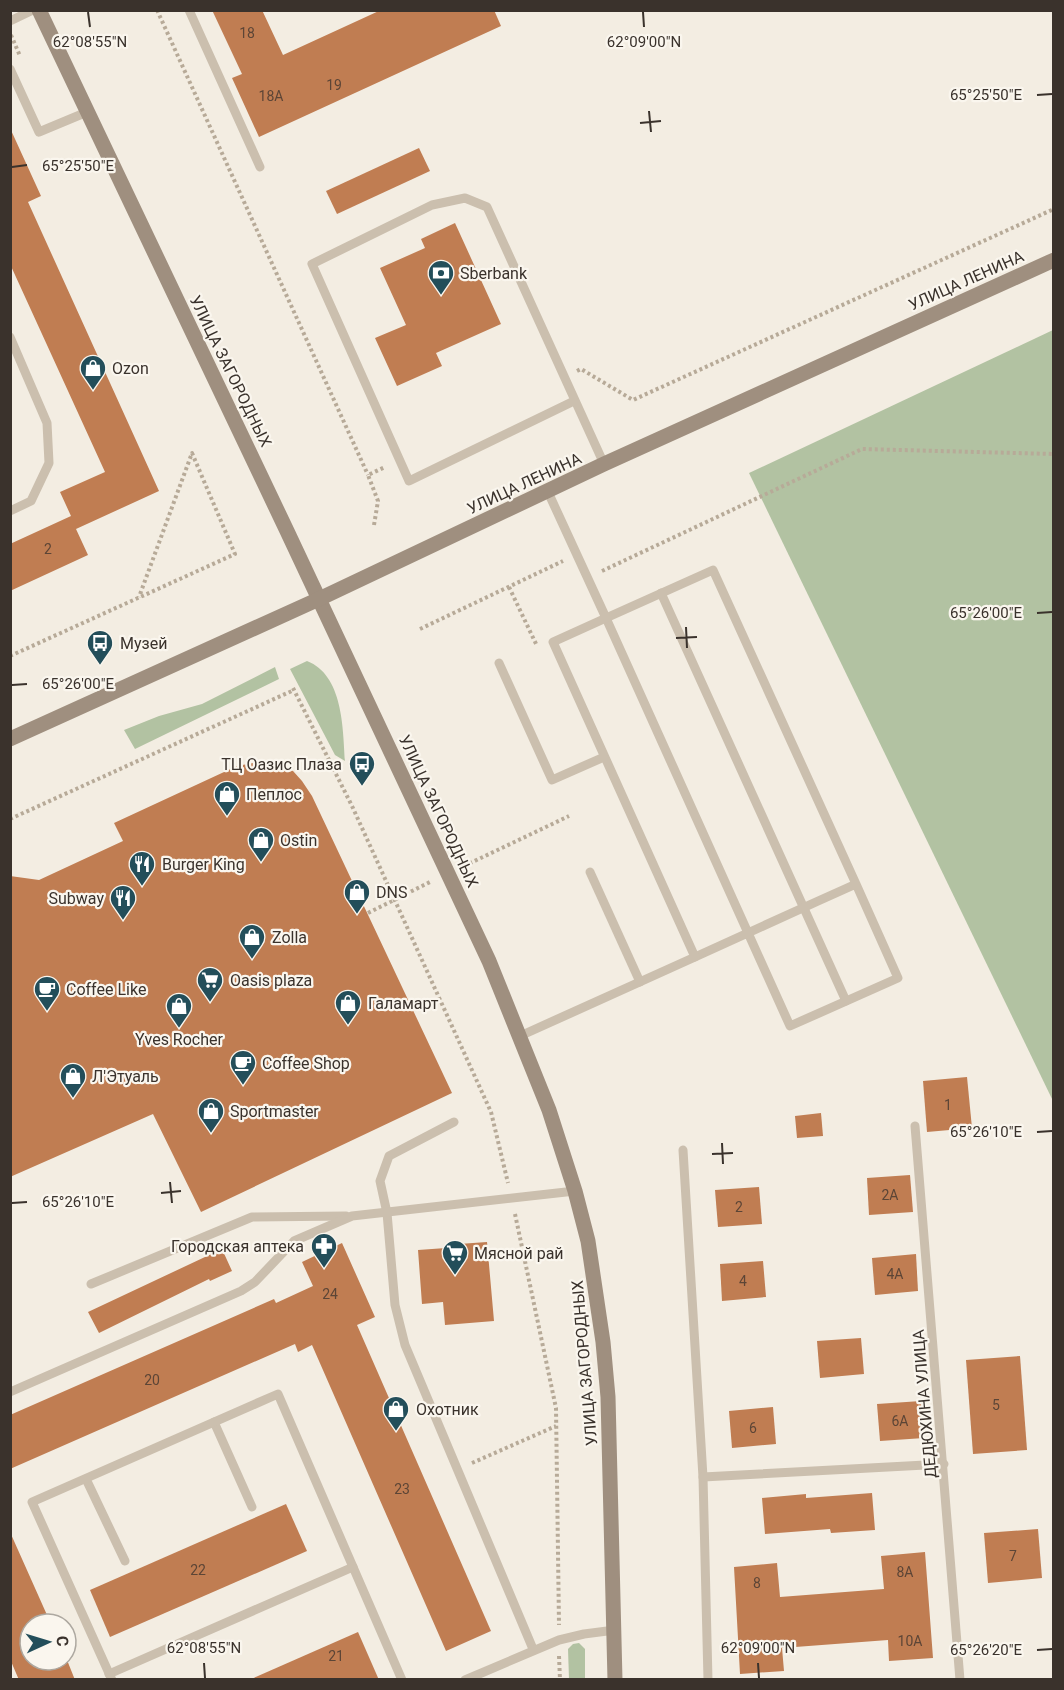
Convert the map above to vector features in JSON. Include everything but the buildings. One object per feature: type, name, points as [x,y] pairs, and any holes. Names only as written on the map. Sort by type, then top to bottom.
[{"type":"main road","name":"УЛИЦА ЗАГОРОДНЫХ","points":[[39,10],[489,961],[549,1110],[588,1241],[606,1375],[615,1680]]},
{"type":"main road","name":"УЛИЦА ЛЕНИНА","points":[[10,739],[1053,260]]},
{"type":"lane","points":[[10,21],[33,10]]},
{"type":"lane","points":[[189,10],[260,167]]},
{"type":"lane","points":[[10,69],[39,132],[87,112]]},
{"type":"lane","points":[[574,401],[409,481],[312,264],[432,205],[465,198],[487,207],[604,465]]},
{"type":"lane","points":[[10,336],[47,423],[49,463],[30,501],[10,511]]},
{"type":"lane","points":[[548,492],[588,578],[606,618],[748,933],[790,1026],[898,978],[713,570],[661,593],[606,618],[553,642],[695,957]]},
{"type":"lane","points":[[661,593],[846,1001]]},
{"type":"lane","points":[[499,663],[552,780],[604,757]]},
{"type":"lane","points":[[590,872],[640,982]]},
{"type":"lane","points":[[520,1036],[856,884]]},
{"type":"lane","points":[[454,1122],[389,1156],[380,1181],[387,1213],[395,1305],[405,1345],[533,1649]]},
{"type":"lane","name":"ДЕДЮХИНА УЛИЦА","points":[[915,1126],[960,1680]]},
{"type":"lane","points":[[683,1150],[703,1476],[708,1680]]},
{"type":"lane","points":[[91,1284],[252,1216],[352,1216],[574,1191]]},
{"type":"lane","points":[[10,1392],[241,1291],[255,1282],[294,1241],[352,1216]]},
{"type":"lane","points":[[353,1567],[111,1677],[32,1502],[278,1394],[402,1680]]},
{"type":"lane","points":[[214,1422],[252,1506]]},
{"type":"lane","points":[[703,1476],[944,1464]]},
{"type":"lane","points":[[86,1479],[125,1562]]},
{"type":"lane","points":[[465,1680],[533,1649],[559,1640],[615,1630]]},
{"type":"path","points":[[157,10],[368,475],[378,501],[374,525]]},
{"type":"path","points":[[10,34],[24,65]]},
{"type":"path","points":[[563,378],[581,369],[633,400],[1053,209]]},
{"type":"path","points":[[588,578],[862,448],[1053,454]]},
{"type":"path","points":[[10,656],[235,554],[192,453],[139,597]]},
{"type":"path","points":[[368,475],[399,460]]},
{"type":"path","points":[[420,629],[577,554]]},
{"type":"path","points":[[10,819],[294,689],[352,806],[491,1112],[556,1408],[559,1640]]},
{"type":"path","points":[[457,869],[569,816]]},
{"type":"path","points":[[368,913],[437,879]]},
{"type":"path","points":[[458,1469],[556,1426]]},
{"type":"green space","points":[[1053,330],[1053,1101],[749,473]]},
{"type":"green space","points":[[307,661],[319,668],[328,678],[334,690],[342,719],[345,761],[335,755],[290,669]]},
{"type":"green space","points":[[275,667],[279,679],[135,749],[124,730],[159,716],[202,704]]},
{"type":"green space","points":[[579,1643],[585,1649],[585,1679],[569,1679],[568,1649],[573,1644]]},
{"type":"place","name":"Sberbank","points":[[441,296]]},
{"type":"place","name":"Ozon","points":[[93,391]]},
{"type":"place","name":"Музей","points":[[100,666]]},
{"type":"place","name":"ТЦ Оазис Плаза","points":[[362,787]]},
{"type":"place","name":"Пеплос","points":[[227,817]]},
{"type":"place","name":"Ostin","points":[[261,863]]},
{"type":"place","name":"Burger King","points":[[142,887]]},
{"type":"place","name":"DNS","points":[[357,915]]},
{"type":"place","name":"Subway","points":[[123,921]]},
{"type":"place","name":"Zolla","points":[[252,960]]},
{"type":"place","name":"Oasis plaza","points":[[210,1003]]},
{"type":"place","name":"Coffee Like","points":[[47,1012]]},
{"type":"place","name":"Галамарт","points":[[348,1026]]},
{"type":"place","name":"Yves Rocher","points":[[179,1029]]},
{"type":"place","name":"Coffee Shop","points":[[243,1086]]},
{"type":"place","name":"Л'Этуаль","points":[[73,1099]]},
{"type":"place","name":"Sportmaster","points":[[211,1134]]},
{"type":"place","name":"Городская аптека","points":[[324,1269]]},
{"type":"place","name":"Мясной рай","points":[[455,1276]]},
{"type":"place","name":"Охотник","points":[[396,1432]]}]
